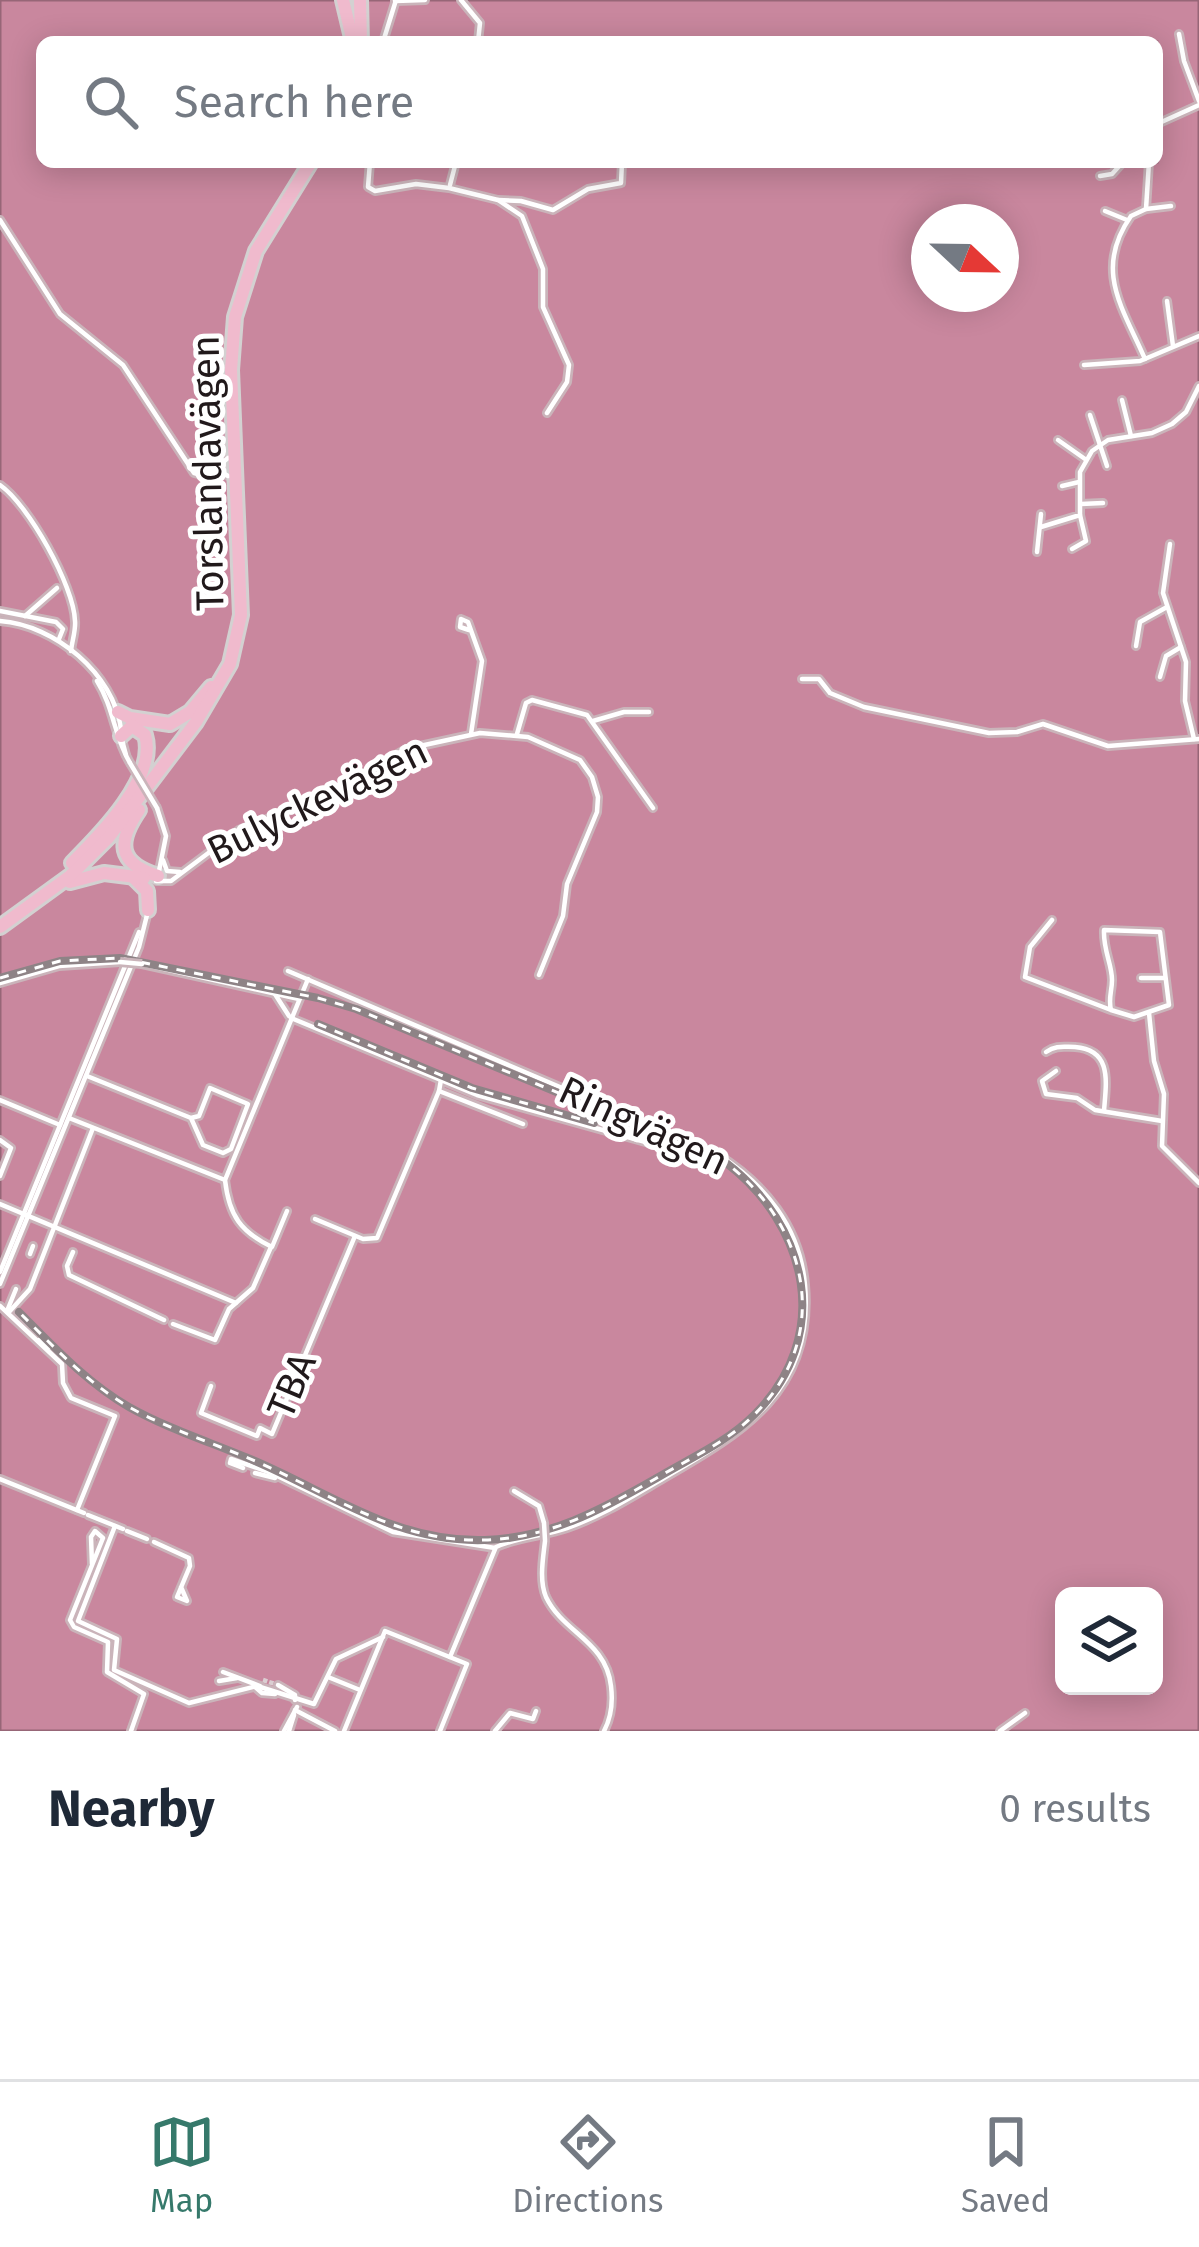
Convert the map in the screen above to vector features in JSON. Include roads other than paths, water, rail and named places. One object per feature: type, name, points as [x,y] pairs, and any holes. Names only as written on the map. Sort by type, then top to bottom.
[{"type":"main road","points":[[346,0],[355,36]]},
{"type":"main road","points":[[357,36],[360,0]]},
{"type":"main road","name":"Torslandavägen","points":[[0,924],[112,825],[217,683],[233,618],[224,468],[224,354],[233,294],[258,230],[302,168]]},
{"type":"main road","name":"Torslandavägen","points":[[0,924],[40,898],[109,837],[217,683],[237,643],[241,615],[231,370],[235,317],[256,251],[303,168]]},
{"type":"main road","points":[[122,722],[170,724],[190,712],[217,683]]},
{"type":"main road","points":[[157,879],[128,859],[126,832],[217,683]]},
{"type":"main road","points":[[57,878],[113,819],[142,770],[146,739],[122,722]]},
{"type":"main road","points":[[40,898],[78,878],[104,873],[157,879]]},
{"type":"main road","points":[[126,874],[145,888],[148,910]]},
{"type":"street","points":[[384,36],[395,0],[424,0]]},
{"type":"street","points":[[461,0],[478,18],[478,36]]},
{"type":"street","points":[[1163,121],[1199,103],[1179,34]]},
{"type":"street","points":[[370,168],[368,187],[375,191],[416,184],[521,201],[542,210],[559,209],[589,189],[621,183],[622,168]]},
{"type":"street","points":[[449,188],[454,168]]},
{"type":"street","points":[[1100,176],[1118,168]]},
{"type":"street","points":[[1146,209],[1148,168]]},
{"type":"street","points":[[498,200],[524,220],[543,269],[543,310],[567,358],[568,378],[547,413]]},
{"type":"street","points":[[1145,359],[1119,310],[1112,276],[1117,245],[1127,220],[1146,209],[1171,206]]},
{"type":"street","points":[[1105,212],[1127,220]]},
{"type":"street","points":[[0,220],[60,314],[123,365],[194,473],[203,477],[224,468]]},
{"type":"street","points":[[1167,301],[1173,346]]},
{"type":"street","points":[[1084,365],[1145,359],[1199,335]]},
{"type":"street","points":[[1072,549],[1086,541],[1079,482],[1085,459],[1098,445],[1152,434],[1176,422],[1199,386]]},
{"type":"street","points":[[1122,400],[1131,436]]},
{"type":"street","points":[[1090,415],[1107,466]]},
{"type":"street","points":[[1058,440],[1085,459]]},
{"type":"street","points":[[1062,486],[1079,482]]},
{"type":"street","points":[[0,485],[39,532],[59,573],[75,622],[71,650]]},
{"type":"street","points":[[1081,505],[1103,503]]},
{"type":"street","points":[[1037,552],[1041,514]]},
{"type":"street","points":[[1041,527],[1080,515]]},
{"type":"street","points":[[802,679],[819,679],[830,693],[869,708],[989,733],[1047,724],[1108,746],[1197,739],[1184,701],[1186,662],[1163,589],[1170,544]]},
{"type":"street","points":[[25,616],[57,588]]},
{"type":"street","points":[[1136,646],[1140,622],[1167,607]]},
{"type":"street","points":[[0,611],[59,624],[63,631],[58,641]]},
{"type":"street","points":[[0,621],[32,627],[58,641],[91,671],[122,722],[126,755],[166,830],[163,860],[139,946],[64,1123]]},
{"type":"street","points":[[469,630],[482,661],[471,734]]},
{"type":"street","points":[[1160,677],[1166,656],[1181,647]]},
{"type":"street","points":[[517,734],[526,703],[532,700],[587,715],[653,808]]},
{"type":"street","points":[[1189,714],[1199,710]]},
{"type":"street","points":[[593,721],[624,712],[649,712]]},
{"type":"street","points":[[122,722],[126,755]]},
{"type":"street","name":"Bulyckevägen","points":[[157,879],[179,873],[232,834],[323,797],[386,757],[471,734],[517,734],[575,757],[592,777],[598,797],[597,812],[567,884],[563,916],[539,975]]},
{"type":"street","name":"Bulyckevägen","points":[[163,860],[167,871],[179,873]]},
{"type":"street","points":[[0,1284],[148,910]]},
{"type":"street","points":[[1052,920],[1030,947],[1025,977],[1129,1017],[1169,1005],[1160,932],[1106,929],[1111,1010]]},
{"type":"street","points":[[0,982],[69,964],[119,962],[274,991],[298,1001]]},
{"type":"street","name":"Ringvägen","points":[[288,970],[710,1150],[762,1188],[796,1245],[806,1299],[802,1336],[788,1376],[758,1416],[724,1444],[605,1512],[557,1532],[498,1546]]},
{"type":"street","points":[[1141,978],[1165,978]]},
{"type":"street","points":[[272,1246],[243,1232],[225,1180],[308,979]]},
{"type":"street","points":[[274,991],[291,1017],[476,1095],[692,1155]]},
{"type":"street","points":[[1149,1012],[1154,1061],[1163,1085],[1165,1152],[1199,1183]]},
{"type":"street","points":[[89,1042],[100,1030]]},
{"type":"street","points":[[1046,1052],[1054,1047],[1084,1048],[1102,1059],[1107,1072],[1104,1112]]},
{"type":"street","points":[[1056,1071],[1042,1081],[1044,1092],[1077,1098],[1095,1111],[1162,1120]]},
{"type":"street","points":[[83,1074],[191,1118],[199,1116],[210,1088],[248,1104],[226,1153],[202,1145],[191,1118]]},
{"type":"street","points":[[315,1220],[374,1240],[383,1230],[441,1080]]},
{"type":"street","points":[[439,1091],[523,1124]]},
{"type":"street","points":[[1,1101],[93,1128],[225,1180]]},
{"type":"street","points":[[5,1310],[30,1289],[93,1128]]},
{"type":"street","points":[[0,1140],[11,1148],[0,1176]]},
{"type":"street","points":[[0,1204],[236,1303]]},
{"type":"street","points":[[173,1324],[214,1340],[236,1303],[253,1288],[287,1211]]},
{"type":"street","points":[[0,1272],[26,1215]]},
{"type":"street","name":"TBA","points":[[212,1386],[201,1413],[257,1436],[260,1428],[272,1434],[355,1236]]},
{"type":"street","points":[[73,1252],[69,1275],[164,1320]]},
{"type":"street","points":[[5,1310],[16,1288]]},
{"type":"street","points":[[5,1310],[64,1367],[63,1383],[70,1398],[115,1416],[83,1513]]},
{"type":"street","points":[[29,1334],[50,1347]]},
{"type":"street","points":[[242,1464],[393,1532],[498,1546],[450,1657]]},
{"type":"street","points":[[255,1473],[281,1478]]},
{"type":"street","points":[[0,1478],[189,1558],[181,1587]]},
{"type":"street","points":[[514,1491],[539,1506],[544,1523],[545,1595],[560,1616],[596,1648],[609,1674],[612,1702],[604,1731]]},
{"type":"street","points":[[122,1529],[78,1618],[117,1639],[114,1670],[189,1703],[258,1683]]},
{"type":"street","points":[[92,1564],[91,1538],[98,1531],[104,1538],[70,1620],[74,1627],[108,1642],[106,1672],[144,1694],[131,1731]]},
{"type":"street","points":[[344,1731],[385,1631],[467,1664],[440,1731]]},
{"type":"street","points":[[223,1672],[314,1705],[336,1659],[382,1636]]},
{"type":"street","points":[[328,1677],[361,1690]]},
{"type":"street","points":[[219,1681],[237,1678]]},
{"type":"street","points":[[278,1685],[297,1701],[286,1731]]},
{"type":"street","points":[[296,1710],[335,1731]]},
{"type":"street","points":[[495,1731],[510,1713],[532,1719],[536,1712]]},
{"type":"street","points":[[1000,1731],[1025,1713]]},
{"type":"tunnel","points":[[263,1680],[278,1685]]},
{"type":"railway","points":[[0,978],[60,961],[120,958],[318,998],[356,1009],[725,1162],[776,1217],[792,1249],[801,1282],[802,1317],[795,1351],[779,1384],[731,1434],[574,1520],[531,1534],[485,1540],[453,1539],[394,1525],[144,1415],[84,1375],[19,1312]]},
{"type":"railway","points":[[318,1024],[472,1088],[594,1123]]}]
